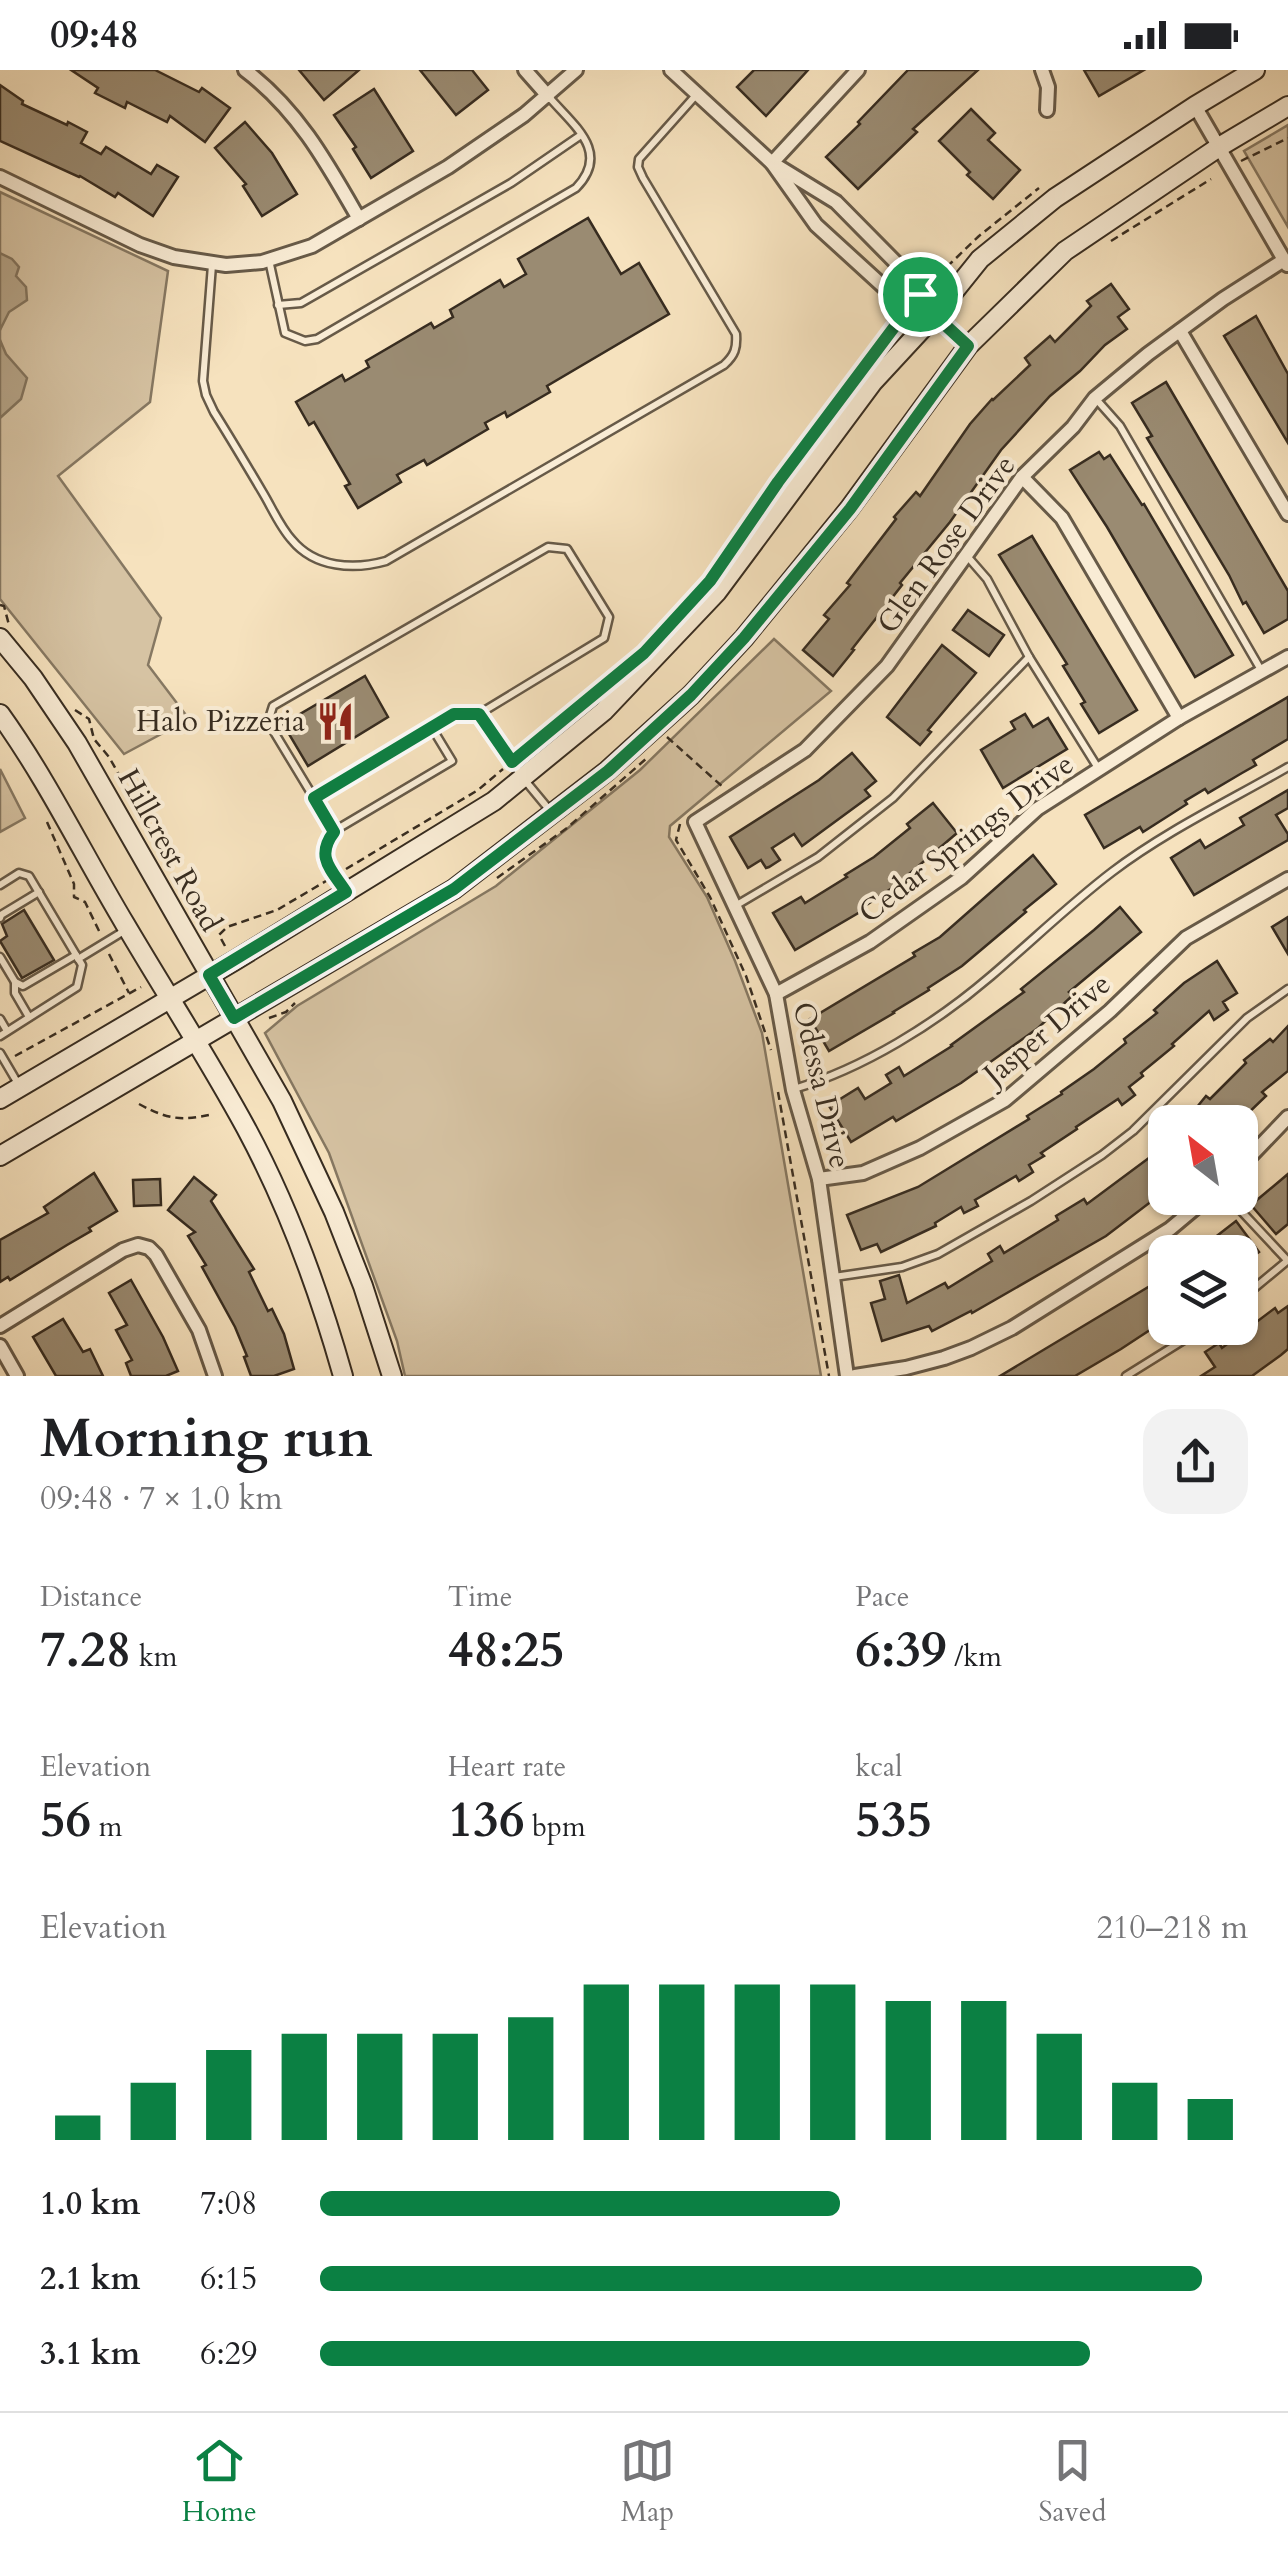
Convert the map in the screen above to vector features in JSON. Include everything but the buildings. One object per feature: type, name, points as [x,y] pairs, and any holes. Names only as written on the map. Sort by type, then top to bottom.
[{"type":"main road","points":[[0,1099],[346,892],[494,801],[523,778],[604,710],[717,592],[874,382],[980,259],[1056,198],[1255,70]]},
{"type":"main road","points":[[0,1156],[454,889],[608,771],[691,695],[744,638],[850,509],[968,346],[1064,251],[1288,106]]},
{"type":"main road","name":"Hillcrest Road","points":[[0,638],[77,743],[282,1101],[334,1212],[392,1376]]},
{"type":"main road","points":[[0,714],[43,777],[246,1129],[289,1220],[322,1304],[343,1376]]},
{"type":"street","points":[[244,70],[298,120],[359,219]]},
{"type":"street","points":[[526,70],[548,96]]},
{"type":"street","points":[[0,177],[157,252],[212,264],[269,260],[312,246],[474,151],[576,70]]},
{"type":"street","points":[[671,70],[772,163],[836,202],[911,278],[916,299],[968,346]]},
{"type":"street","points":[[772,163],[858,70]]},
{"type":"street","points":[[1042,70],[1048,87],[1047,110]]},
{"type":"street","points":[[1195,106],[1286,264]]},
{"type":"street","points":[[772,163],[816,225],[896,298],[916,299]]},
{"type":"street","name":"Glen Rose Drive","points":[[695,822],[805,750],[887,666],[1022,477],[1073,427],[1096,398],[1223,299],[1286,264]]},
{"type":"street","points":[[1180,331],[1288,514]]},
{"type":"street","points":[[1022,477],[1062,518],[1178,718]]},
{"type":"street","name":"Cedar Springs Drive","points":[[776,994],[870,942],[961,878],[1037,809],[1178,718],[1288,656]]},
{"type":"street","name":"Odessa Drive","points":[[695,822],[776,994],[793,1090],[818,1179],[847,1376]]},
{"type":"street","name":"Jasper Drive","points":[[818,1179],[863,1173],[920,1148],[1005,1100],[1110,1012],[1186,938],[1288,879]]},
{"type":"street","points":[[1258,1148],[1288,1116]]},
{"type":"street","points":[[855,1376],[944,1358],[998,1335],[1187,1215]]},
{"type":"street","points":[[0,1326],[123,1250],[134,1246],[149,1248],[199,1330],[215,1376]]},
{"type":"street","points":[[0,1346],[17,1376]]},
{"type":"lane","points":[[212,264],[203,381],[214,412],[292,541],[330,564],[358,567],[386,562],[732,358],[737,348],[736,334],[638,167],[638,158],[697,94]]},
{"type":"lane","points":[[269,260],[285,333],[305,341],[316,339],[576,188],[592,165],[590,148],[548,96]]},
{"type":"lane","points":[[278,306],[301,303],[511,183],[581,135]]},
{"type":"lane","points":[[1096,398],[1120,426],[1262,671]]},
{"type":"lane","points":[[314,798],[454,714],[479,714],[604,638],[609,616],[567,549],[548,547],[274,706],[268,722],[334,832]]},
{"type":"lane","points":[[967,556],[987,579],[1099,769]]},
{"type":"lane","points":[[735,906],[818,857],[893,798],[1029,656]]},
{"type":"lane","points":[[479,714],[553,814]]},
{"type":"lane","points":[[346,892],[324,858],[326,843],[334,832],[452,761],[432,728]]},
{"type":"lane","points":[[793,1090],[858,1064],[942,1013],[987,980],[1116,869],[1288,767]]},
{"type":"lane","points":[[0,885],[20,873],[29,876],[82,964],[77,987],[4,1033],[0,1019]]},
{"type":"lane","points":[[0,918],[39,892]]},
{"type":"lane","points":[[15,982],[24,986],[128,929]]},
{"type":"lane","points":[[0,957],[29,1018]]},
{"type":"lane","points":[[833,1277],[902,1266],[938,1254],[1031,1201],[1134,1130],[1248,1018],[1288,989]]},
{"type":"lane","points":[[0,1053],[20,1087]]},
{"type":"lane","points":[[1245,1215],[1288,1260],[1258,1285]]},
{"type":"lane","points":[[1126,1376],[1176,1345]]},
{"type":"path","points":[[1240,162],[1288,138]]},
{"type":"path","points":[[1098,248],[1211,179]]},
{"type":"path","points":[[867,362],[935,277],[1044,185]]},
{"type":"path","points":[[216,944],[223,943],[219,935],[228,927],[277,910],[478,790],[614,677]]},
{"type":"path","points":[[667,738],[724,788]]},
{"type":"path","points":[[637,769],[647,758]]},
{"type":"path","points":[[45,818],[74,884],[74,897],[85,902],[128,993]]},
{"type":"path","points":[[680,823],[676,840],[710,898],[746,976],[772,1052]]},
{"type":"path","points":[[5,1062],[141,987]]},
{"type":"path","points":[[778,1088],[828,1376]]},
{"type":"path","points":[[140,1104],[159,1114],[187,1120],[214,1114]]},
{"type":"shaded area","points":[[1288,125],[1288,227],[1244,151]]},
{"type":"shaded area","points":[[0,192],[168,271],[150,402],[58,476],[161,618],[148,665],[189,719],[124,754],[0,599]]},
{"type":"shaded area","points":[[0,253],[19,267],[16,276],[26,287],[27,300],[9,312],[0,330]]},
{"type":"shaded area","points":[[0,340],[6,354],[27,378],[21,399],[0,418]]},
{"type":"shaded area","points":[[774,639],[831,691],[670,826],[669,837],[707,897],[762,1033],[821,1376],[405,1376],[397,1341],[329,1153],[265,1033],[297,1006],[496,886],[640,770]]},
{"type":"shaded area","points":[[0,769],[25,818],[0,832]]},
{"type":"place","name":"Halo Pizzeria","points":[[335,721]]},
{"type":"route","points":[[920,294],[930,311],[968,346],[850,509],[744,638],[691,695],[608,771],[454,889],[234,1018],[209,975],[346,892],[324,858],[326,843],[334,832],[314,798],[454,714],[479,714],[512,762],[644,653],[710,581],[778,482],[920,294]]}]
